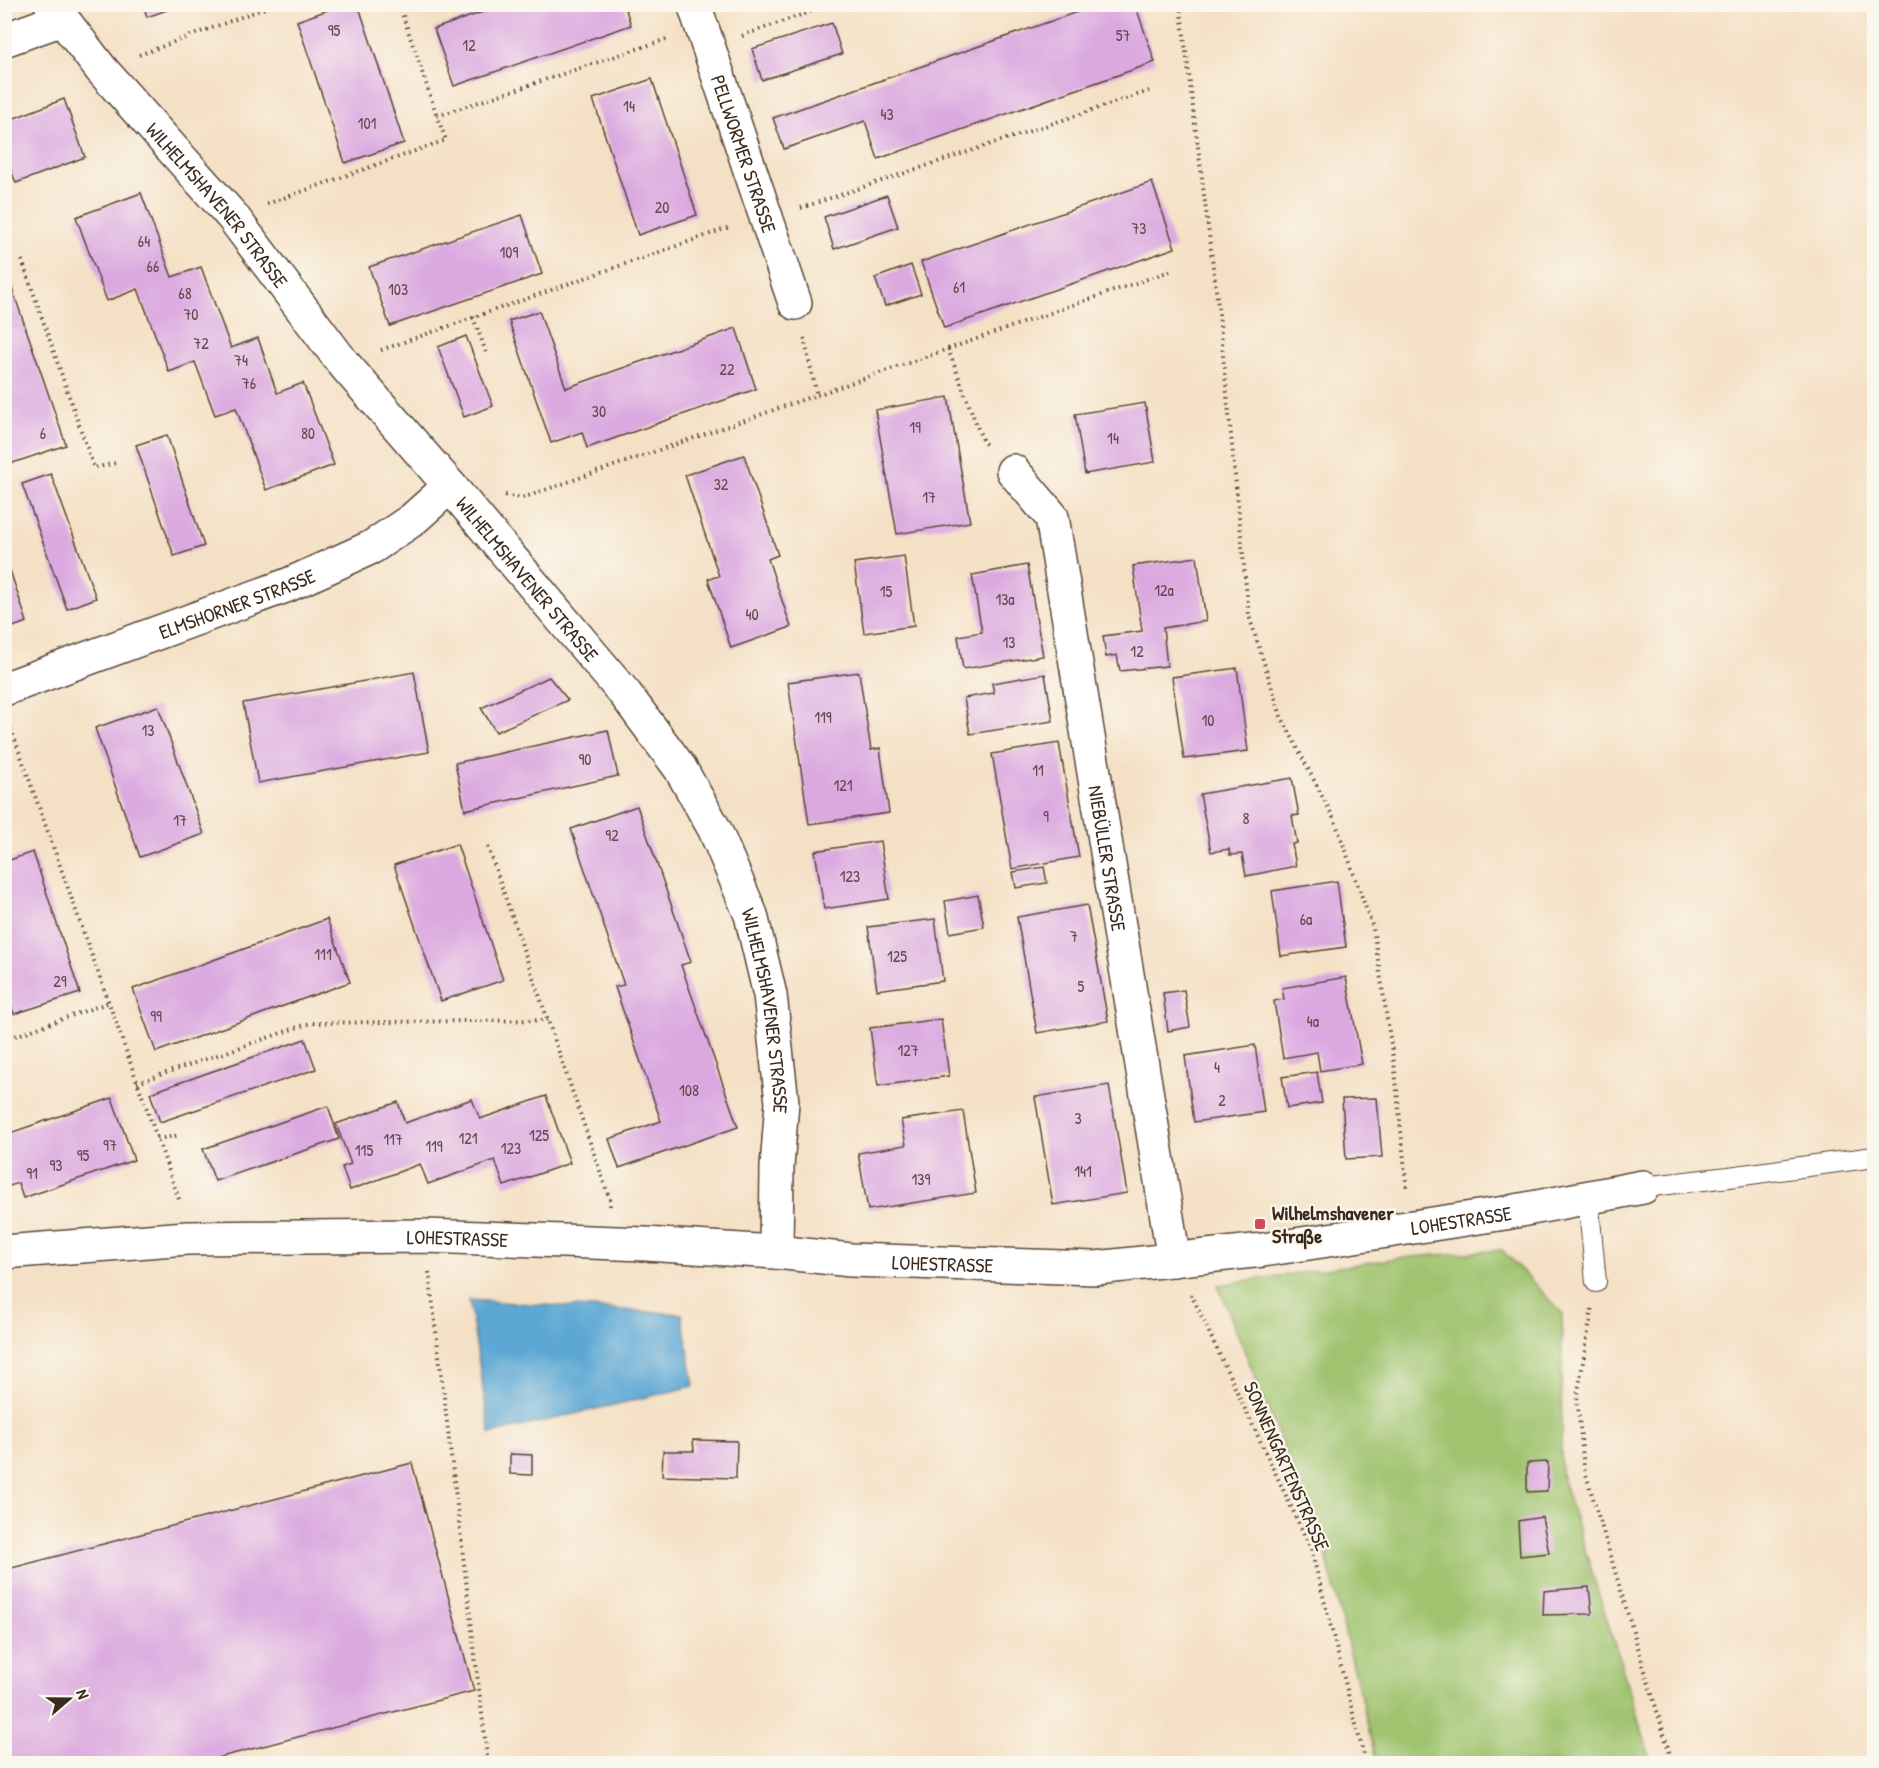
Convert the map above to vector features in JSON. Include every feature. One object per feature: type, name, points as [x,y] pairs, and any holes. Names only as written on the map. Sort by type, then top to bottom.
[{"type":"street","name":"WILHELMSHAVENER STRASSE","points":[[57,12],[101,69],[232,216],[343,363],[626,695],[680,768],[715,830],[751,915],[770,995],[782,1102],[777,1167],[776,1252]]},
{"type":"street","points":[[4,40],[57,12]]},
{"type":"street","name":"PELLWORMER STRASSE","points":[[702,26],[795,303]]},
{"type":"street","name":"NIEBÜLLER STRASSE","points":[[1013,471],[1052,517],[1174,1260]]},
{"type":"street","name":"ELMSHORNER STRASSE","points":[[4,689],[288,585],[372,546],[412,520],[450,486]]},
{"type":"street","name":"LOHESTRASSE","points":[[4,1252],[187,1238],[425,1236],[610,1242],[776,1252],[851,1260],[1096,1268],[1263,1250],[1588,1198],[1643,1187]]},
{"type":"lane","name":"LOHESTRASSE","points":[[1643,1187],[1875,1157]]},
{"type":"lane","points":[[1588,1198],[1596,1282]]},
{"type":"path","points":[[101,69],[276,4]]},
{"type":"path","points":[[232,216],[446,140],[399,4]]},
{"type":"path","points":[[437,116],[702,26],[832,4]]},
{"type":"path","points":[[1180,4],[1219,314],[1249,616],[1281,716],[1335,821],[1374,928],[1395,1070],[1410,1227]]},
{"type":"path","points":[[343,363],[765,214],[797,210],[1149,91]]},
{"type":"path","points":[[22,260],[94,468],[116,464]]},
{"type":"path","points":[[450,486],[522,498],[1170,271]]},
{"type":"path","points":[[795,303],[818,396]]},
{"type":"path","points":[[473,317],[486,352]]},
{"type":"path","points":[[948,349],[983,442],[1013,471]]},
{"type":"path","points":[[8,721],[179,1201],[187,1238]]},
{"type":"path","points":[[488,847],[610,1200],[610,1242]]},
{"type":"path","points":[[4,1040],[107,1003]]},
{"type":"path","points":[[137,1083],[310,1023],[548,1020]]},
{"type":"path","points":[[157,1139],[180,1135]]},
{"type":"path","points":[[425,1236],[488,1764]]},
{"type":"path","name":"SONNENGARTENSTRASSE","points":[[1174,1260],[1311,1549],[1366,1764]]},
{"type":"path","points":[[1596,1282],[1577,1397],[1584,1468],[1673,1764]]},
{"type":"green space","points":[[1502,1250],[1562,1313],[1561,1474],[1652,1763],[1377,1763],[1325,1551],[1218,1285],[1399,1258]]},
{"type":"water","points":[[469,1300],[682,1314],[694,1386],[490,1434]]},
{"type":"building","points":[[143,4],[181,4],[181,5],[147,17]]},
{"type":"building","points":[[345,4],[358,4],[404,143],[345,163],[297,21]]},
{"type":"building","points":[[506,4],[624,4],[631,25],[454,86],[434,29]]},
{"type":"building","points":[[1100,4],[1135,4],[1155,62],[878,159],[865,121],[784,149],[773,118]]},
{"type":"building","points":[[832,23],[842,54],[762,80],[752,49]]},
{"type":"building","points":[[652,79],[697,215],[638,235],[593,99]]},
{"type":"building","points":[[64,99],[85,157],[16,183],[4,152],[4,122]]},
{"type":"building","points":[[1152,182],[1175,248],[944,328],[921,262]]},
{"type":"building","points":[[141,193],[172,277],[201,267],[231,348],[258,338],[277,393],[303,383],[334,465],[266,490],[236,408],[215,415],[195,362],[169,372],[138,289],[107,301],[76,217]]},
{"type":"building","points":[[887,195],[898,227],[834,249],[824,217]]},
{"type":"building","points":[[522,215],[542,274],[390,326],[369,267]]},
{"type":"building","points":[[4,265],[66,445],[4,466]]},
{"type":"building","points":[[911,265],[921,294],[885,306],[875,278]]},
{"type":"building","points":[[539,311],[566,388],[736,328],[756,389],[587,448],[582,432],[551,443],[509,321]]},
{"type":"building","points":[[466,336],[493,406],[464,417],[438,347]]},
{"type":"building","points":[[948,397],[970,522],[897,534],[875,410]]},
{"type":"building","points":[[1145,403],[1155,462],[1085,474],[1075,414]]},
{"type":"building","points":[[167,435],[204,546],[174,556],[136,445]]},
{"type":"building","points":[[744,455],[778,555],[768,559],[791,627],[731,648],[708,579],[719,576],[685,475]]},
{"type":"building","points":[[51,474],[96,598],[67,609],[22,484]]},
{"type":"building","points":[[4,556],[27,622],[4,630]]},
{"type":"building","points":[[904,556],[914,626],[864,633],[854,563]]},
{"type":"building","points":[[1197,557],[1206,621],[1163,628],[1167,666],[1120,671],[1117,655],[1106,657],[1103,636],[1142,631],[1133,566]]},
{"type":"building","points":[[1027,565],[1043,656],[963,669],[958,636],[982,632],[972,575]]},
{"type":"building","points":[[1237,668],[1248,751],[1184,759],[1172,677]]},
{"type":"building","points":[[414,672],[429,752],[258,783],[243,703]]},
{"type":"building","points":[[859,672],[871,750],[880,748],[889,813],[809,824],[788,682]]},
{"type":"building","points":[[1045,674],[1053,721],[970,734],[964,698],[994,693],[992,683]]},
{"type":"building","points":[[549,677],[568,700],[496,732],[481,708]]},
{"type":"building","points":[[158,706],[204,834],[140,857],[95,728]]},
{"type":"building","points":[[608,730],[618,776],[465,810],[455,763]]},
{"type":"building","points":[[1059,743],[1079,857],[1012,869],[992,754]]},
{"type":"building","points":[[1292,778],[1299,815],[1292,816],[1297,843],[1292,844],[1296,866],[1246,876],[1242,854],[1230,855],[1229,849],[1211,852],[1200,794]]},
{"type":"building","points":[[637,806],[691,962],[681,965],[738,1127],[619,1168],[609,1139],[661,1121],[615,987],[624,985],[571,829]]},
{"type":"building","points":[[880,841],[889,899],[824,909],[815,851]]},
{"type":"building","points":[[457,844],[503,980],[441,1001],[394,865]]},
{"type":"building","points":[[33,852],[80,993],[14,1014],[4,984],[4,862]]},
{"type":"building","points":[[1044,867],[1047,883],[1016,888],[1013,872]]},
{"type":"building","points":[[1337,881],[1346,947],[1281,956],[1272,891]]},
{"type":"building","points":[[978,895],[984,927],[950,933],[945,901]]},
{"type":"building","points":[[1087,905],[1108,1021],[1037,1033],[1017,917]]},
{"type":"building","points":[[327,919],[350,982],[156,1052],[133,989]]},
{"type":"building","points":[[935,919],[943,981],[877,990],[868,927]]},
{"type":"building","points":[[1346,977],[1362,1064],[1320,1071],[1317,1052],[1283,1058],[1274,1001],[1284,999],[1282,988]]},
{"type":"building","points":[[1184,990],[1190,1027],[1168,1031],[1163,993]]},
{"type":"building","points":[[941,1019],[949,1076],[878,1086],[870,1028]]},
{"type":"building","points":[[305,1039],[316,1069],[160,1122],[150,1093]]},
{"type":"building","points":[[1255,1045],[1264,1112],[1194,1122],[1185,1056]]},
{"type":"building","points":[[1317,1072],[1322,1103],[1287,1108],[1282,1077]]},
{"type":"building","points":[[1109,1085],[1127,1193],[1053,1205],[1035,1097]]},
{"type":"building","points":[[546,1096],[570,1163],[504,1186],[495,1160],[428,1184],[420,1164],[350,1190],[342,1167],[351,1164],[336,1124],[398,1102],[405,1123],[472,1099],[480,1119]]},
{"type":"building","points":[[112,1098],[134,1160],[23,1198],[18,1183],[4,1188],[4,1135]]},
{"type":"building","points":[[1377,1098],[1382,1157],[1346,1159],[1342,1099]]},
{"type":"building","points":[[328,1106],[339,1139],[215,1181],[203,1149]]},
{"type":"building","points":[[963,1111],[976,1193],[868,1210],[858,1153],[906,1145],[901,1120]]},
{"type":"building","points":[[693,1440],[737,1441],[736,1478],[662,1476],[663,1451],[694,1451]]},
{"type":"building","points":[[510,1454],[532,1455],[532,1475],[510,1474]]},
{"type":"building","points":[[1548,1462],[1547,1491],[1527,1492],[1527,1463]]},
{"type":"building","points":[[412,1463],[474,1691],[194,1764],[4,1764],[4,1570]]},
{"type":"building","points":[[1542,1517],[1549,1553],[1520,1556],[1518,1521]]},
{"type":"building","points":[[1589,1587],[1592,1614],[1543,1615],[1544,1591]]},
{"type":"place","name":"Wilhelmshavener Straße","points":[[1260,1224]]}]
